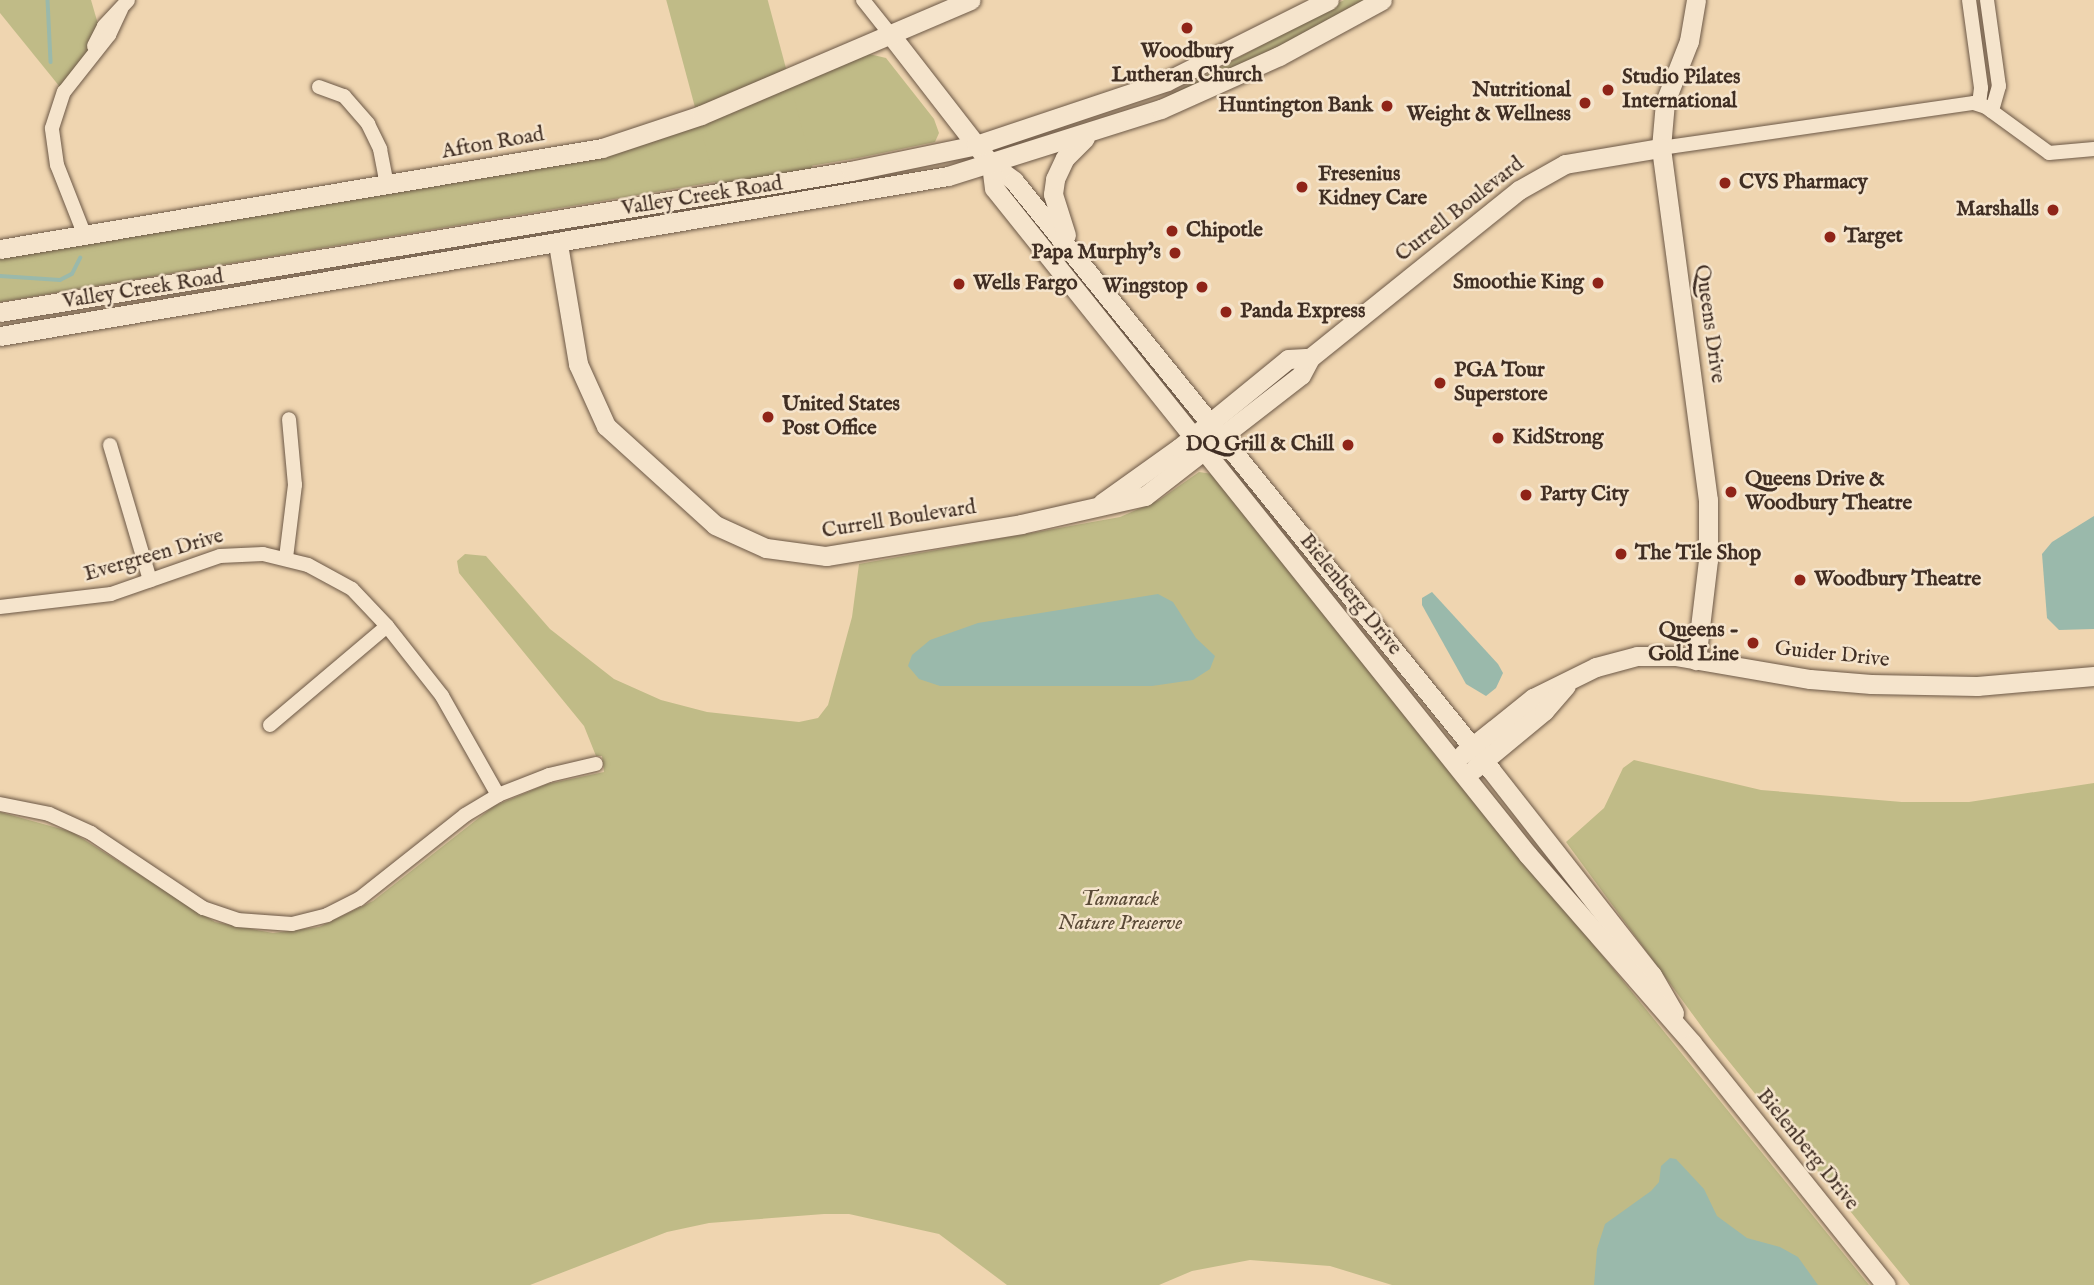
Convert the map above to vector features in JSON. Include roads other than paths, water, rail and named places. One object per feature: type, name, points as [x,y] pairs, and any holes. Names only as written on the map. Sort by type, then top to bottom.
[{"type":"street","name":"Bielenberg Drive","points":[[863,0],[991,164],[1014,181],[1478,754],[1652,975],[1692,1042]]},
{"type":"street","name":"Afton Road","points":[[0,249],[387,186],[622,142],[701,115],[970,0]]},
{"type":"street","name":"Valley Creek Road","points":[[0,312],[876,167],[976,145],[1155,86],[1329,0]]},
{"type":"street","name":"Valley Creek Road","points":[[0,336],[874,191],[991,164],[1088,135],[1232,78],[1382,0]]},
{"type":"street","name":"Queens Drive","points":[[1696,0],[1689,41],[1665,102],[1661,148],[1709,500],[1707,559],[1696,660]]},
{"type":"street","points":[[1969,0],[1986,107]]},
{"type":"street","points":[[1986,107],[1999,86],[1987,0]]},
{"type":"street","points":[[85,236],[57,165],[52,128],[64,92],[114,29],[124,5]]},
{"type":"street","points":[[319,87],[344,96],[368,124],[380,149],[387,186]]},
{"type":"street","points":[[1661,148],[1986,107],[2049,153],[2094,149]]},
{"type":"street","points":[[1072,252],[1052,194],[1065,158],[1088,135]]},
{"type":"street","name":"Currell Boulevard","points":[[1200,444],[1224,438],[1301,375],[1310,358],[1543,174],[1584,159],[1661,148]]},
{"type":"street","name":"Bielenberg Drive","points":[[991,164],[994,188],[1459,769],[1632,979],[1692,1042],[1886,1285]]},
{"type":"street","name":"Currell Boulevard","points":[[558,244],[578,364],[594,407],[622,444],[695,510],[732,534],[783,553],[826,556],[1145,496],[1200,444],[1211,422],[1288,359],[1310,358]]},
{"type":"street","points":[[286,558],[295,485],[289,419]]},
{"type":"street","points":[[110,445],[150,580]]},
{"type":"street","name":"Evergreen Drive","points":[[0,607],[102,596],[220,556],[286,558],[342,582],[387,626],[442,696],[498,795]]},
{"type":"street","points":[[270,725],[387,626]]},
{"type":"street","name":"Guider Drive","points":[[1459,769],[1478,754],[1533,698],[1627,658],[1654,655],[1810,679],[1871,684],[1977,686],[2094,676]]},
{"type":"street","points":[[0,804],[49,814],[91,833],[202,908],[237,920],[273,925],[309,921],[344,908],[465,814],[498,795],[549,775],[596,765]]},
{"type":"waterway","points":[[48,0],[51,62]]},
{"type":"waterway","points":[[0,276],[60,280],[72,274],[80,258]]},
{"type":"place","name":"Woodbury Lutheran Church","points":[[1187,28]]},
{"type":"place","name":"Studio Pilates International","points":[[1608,90]]},
{"type":"place","name":"Nutritional Weight & Wellness","points":[[1585,103]]},
{"type":"place","name":"Huntington Bank","points":[[1387,106]]},
{"type":"place","name":"CVS Pharmacy","points":[[1725,183]]},
{"type":"place","name":"Fresenius Kidney Care","points":[[1302,187]]},
{"type":"place","name":"Marshalls","points":[[2053,210]]},
{"type":"place","name":"Chipotle","points":[[1172,231]]},
{"type":"place","name":"Target","points":[[1830,237]]},
{"type":"place","name":"Papa Murphy's","points":[[1175,253]]},
{"type":"place","name":"Smoothie King","points":[[1598,283]]},
{"type":"place","name":"Wells Fargo","points":[[959,284]]},
{"type":"place","name":"Wingstop","points":[[1202,287]]},
{"type":"place","name":"Panda Express","points":[[1226,312]]},
{"type":"place","name":"PGA Tour Superstore","points":[[1440,383]]},
{"type":"place","name":"United States Post Office","points":[[768,417]]},
{"type":"place","name":"KidStrong","points":[[1498,438]]},
{"type":"place","name":"DQ Grill & Chill","points":[[1348,445]]},
{"type":"place","name":"Queens Drive & Woodbury Theatre","points":[[1731,492]]},
{"type":"place","name":"Party City","points":[[1526,495]]},
{"type":"place","name":"The Tile Shop","points":[[1621,554]]},
{"type":"place","name":"Woodbury Theatre","points":[[1800,580]]},
{"type":"place","name":"Queens - Gold Line","points":[[1753,643]]},
{"type":"park label","name":"Tamarack Nature Preserve","points":[[1120,912]]}]
